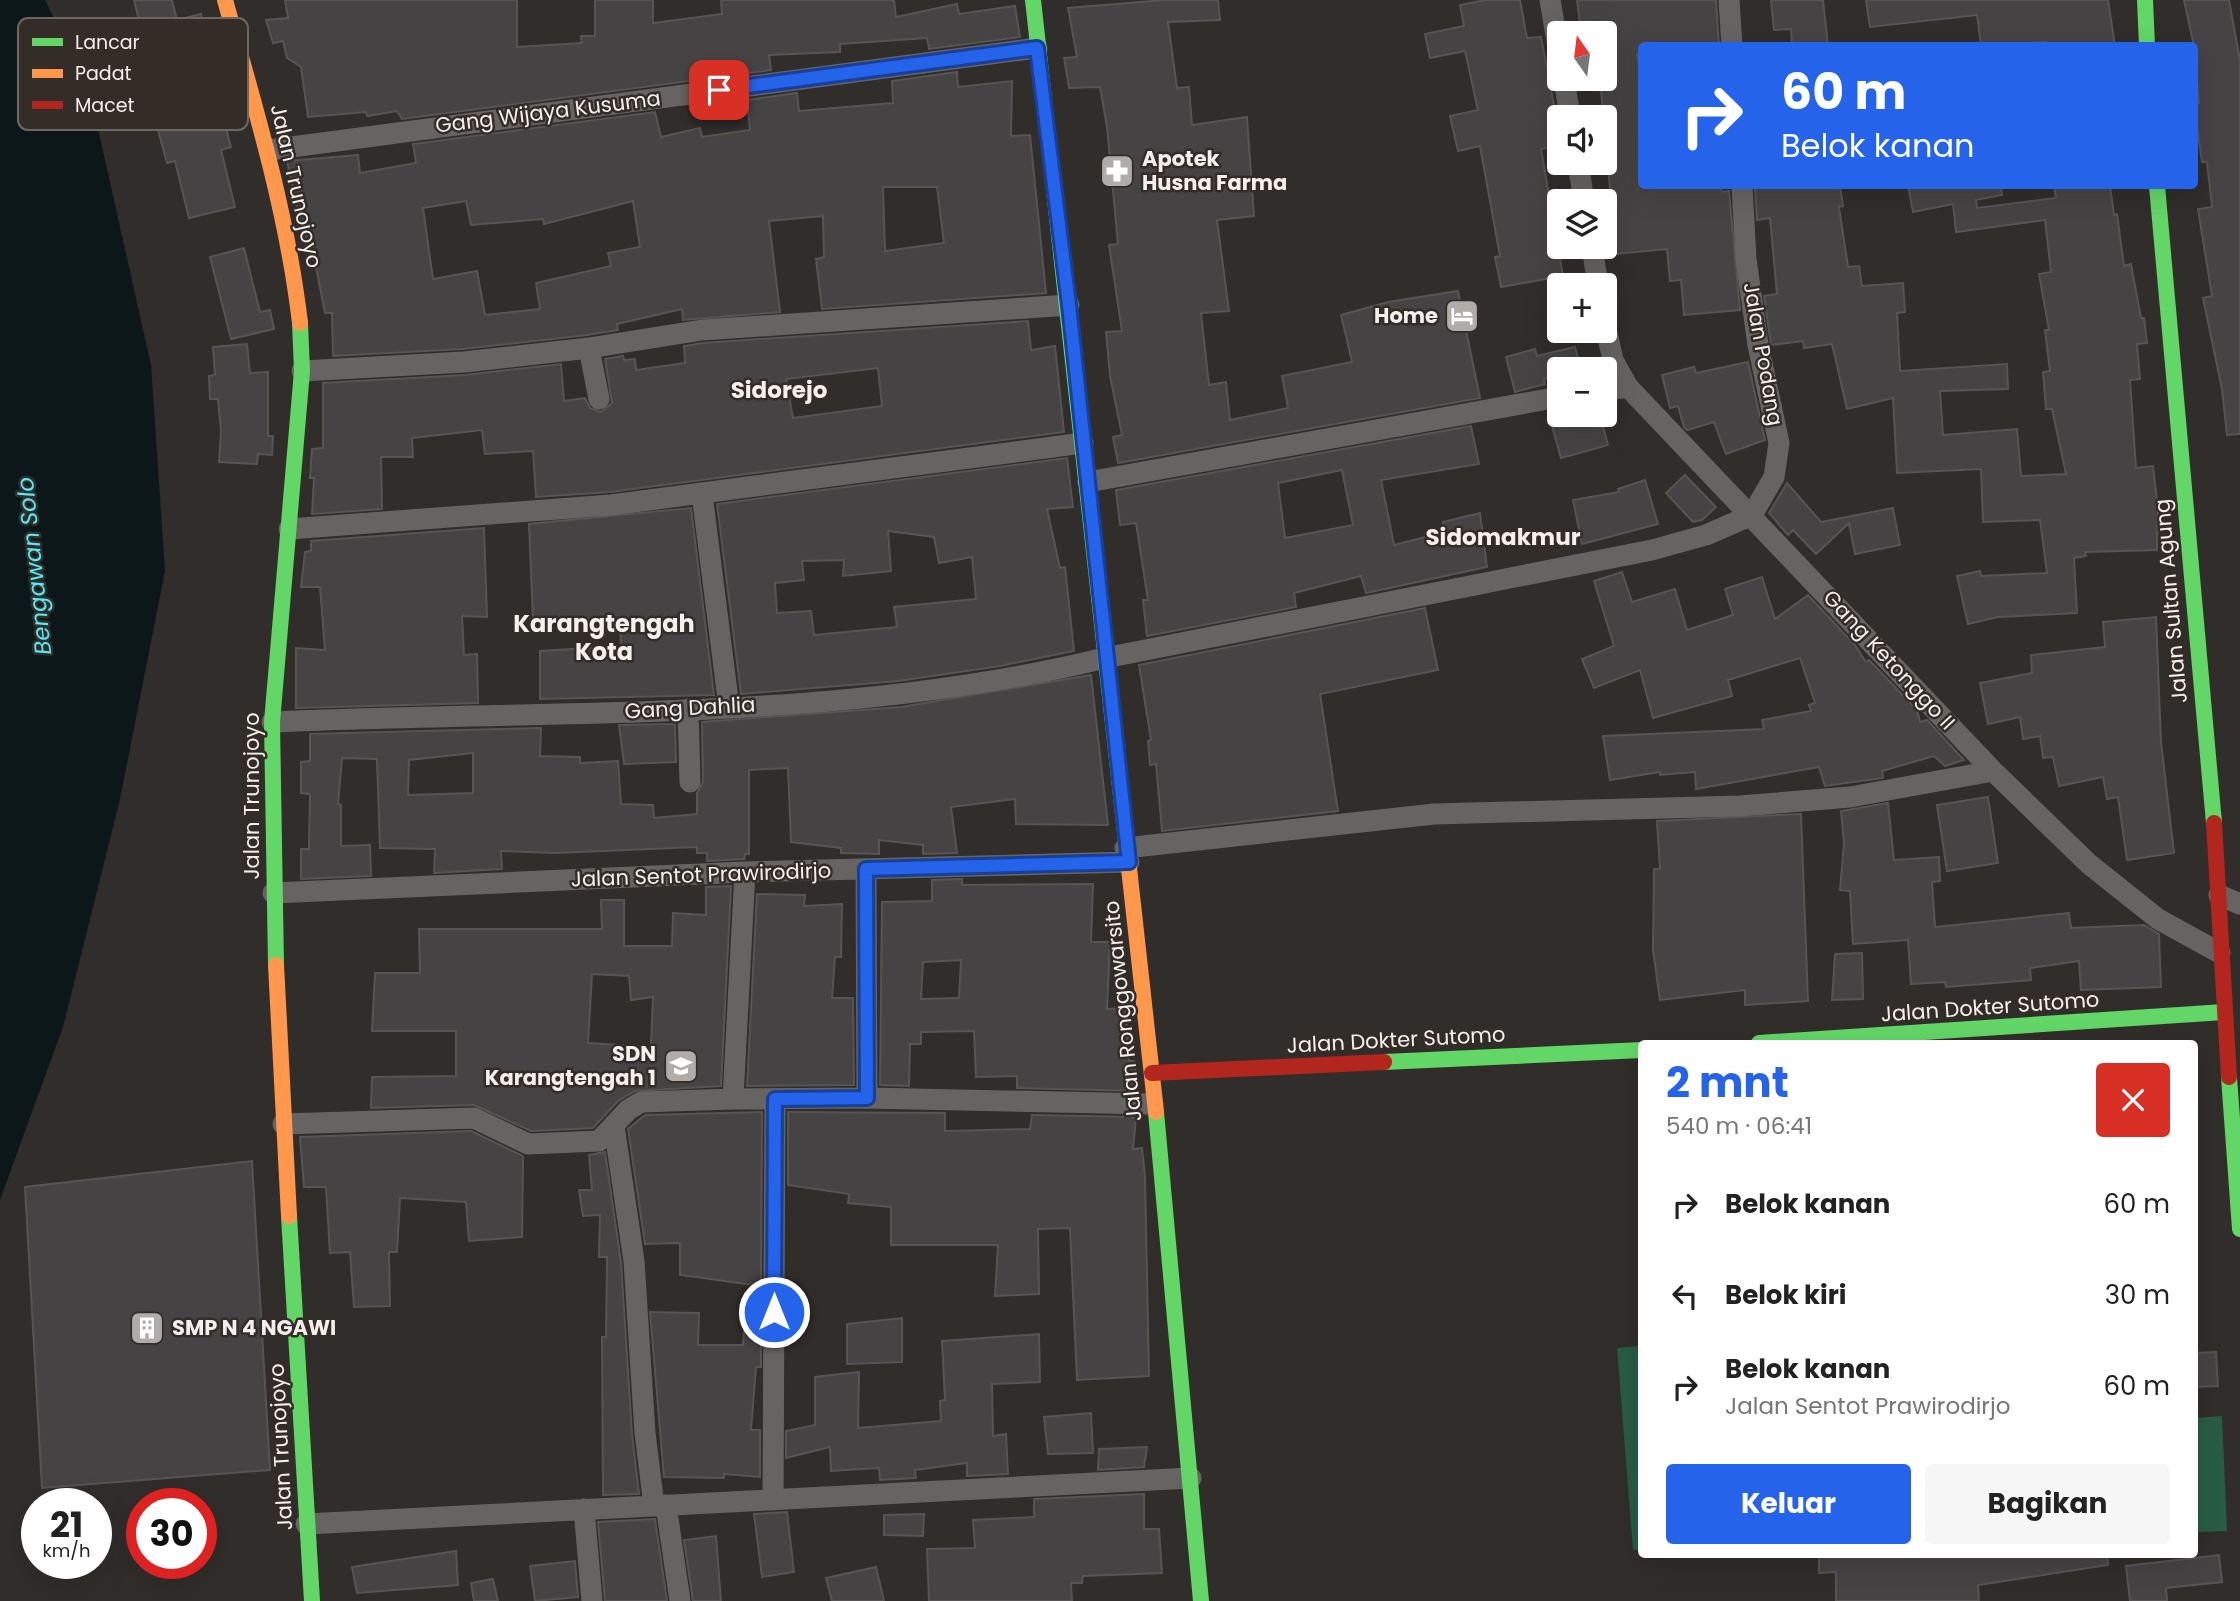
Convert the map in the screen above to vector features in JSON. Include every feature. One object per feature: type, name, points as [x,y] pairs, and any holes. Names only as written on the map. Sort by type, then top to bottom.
[{"type":"main road","name":"Jalan Ronggowarsito","points":[[1033,0],[1069,305],[1105,658],[1152,1073],[1201,1601]]},
{"type":"main road","points":[[2145,0],[2147,42]]},
{"type":"main road","name":"Jalan Trunojoyo","points":[[230,1],[234,18]]},
{"type":"main road","name":"Jalan Trunojoyo","points":[[248,70],[296,269],[302,320],[302,371],[272,722],[273,893],[283,1124],[306,1524],[313,1601]]},
{"type":"main road","name":"Jalan Sultan Agung","points":[[2157,189],[2218,872],[2220,953],[2240,1229]]},
{"type":"main road","points":[[2218,872],[2232,858]]},
{"type":"main road","name":"Jalan Dokter Sutomo","points":[[1804,1040],[2224,1012]]},
{"type":"main road","name":"Jalan Dokter Sutomo","points":[[1152,1073],[1638,1050]]},
{"type":"street","points":[[1550,0],[1554,21]]},
{"type":"street","points":[[1729,0],[1732,42]]},
{"type":"street","name":"Gang Wijaya Kusuma","points":[[269,150],[1037,48]]},
{"type":"street","name":"Jalan Podang","points":[[1742,189],[1746,258],[1758,345],[1779,443],[1774,477],[1752,515]]},
{"type":"street","points":[[302,371],[464,362],[589,348],[702,330],[1069,305]]},
{"type":"street","name":"Gang Ketonggo II","points":[[1609,343],[1613,360],[1628,387],[1993,771],[2089,864],[2158,919],[2220,953]]},
{"type":"street","points":[[589,348],[599,399]]},
{"type":"street","points":[[1617,388],[1628,387]]},
{"type":"street","points":[[1088,482],[1547,399]]},
{"type":"street","points":[[289,530],[454,519],[702,494],[1083,443]]},
{"type":"street","points":[[702,494],[729,707]]},
{"type":"street","name":"Gang Dahlia","points":[[272,722],[729,707],[961,687],[1030,676],[1105,658],[1652,550],[1706,535],[1752,515]]},
{"type":"street","points":[[688,709],[690,782]]},
{"type":"street","name":"Jalan Sentot Prawirodirjo","points":[[273,893],[866,869],[1127,855],[1434,814],[1740,806],[1850,797],[1993,771]]},
{"type":"street","points":[[866,869],[867,1098]]},
{"type":"street","points":[[733,1099],[745,872]]},
{"type":"street","points":[[2219,895],[2240,904]]},
{"type":"street","points":[[283,1124],[474,1118],[528,1144],[599,1141],[633,1105],[641,1102],[867,1098],[1153,1104]]},
{"type":"street","points":[[773,1500],[775,1099]]},
{"type":"street","points":[[614,1126],[634,1261],[645,1433],[680,1601]]},
{"type":"street","points":[[306,1524],[1191,1478]]},
{"type":"street","points":[[584,1509],[592,1601]]},
{"type":"green space","points":[[1638,1346],[1638,1550],[1633,1550],[1617,1348]]},
{"type":"green space","points":[[2222,1416],[2227,1531],[2198,1532],[2198,1418]]},
{"type":"water","name":"Bengawan Solo","points":[[0,0],[45,0],[54,18],[18,18],[18,130],[98,130],[151,365],[165,571],[120,799],[63,1027],[0,1200]]},
{"type":"building","points":[[134,0],[172,0],[176,18],[138,18]]},
{"type":"building","points":[[285,0],[517,0],[517,47],[582,43],[581,36],[595,36],[595,0],[653,0],[653,23],[722,14],[721,0],[894,0],[896,17],[957,4],[959,14],[1015,6],[1020,37],[929,49],[927,38],[840,44],[840,52],[769,55],[771,70],[402,119],[397,111],[367,116],[366,112],[308,117],[301,67],[287,58],[283,41],[273,43],[266,20],[288,18]]},
{"type":"building","points":[[1165,0],[1218,0],[1220,20],[1168,22],[1177,88],[1189,87],[1192,125],[1247,117],[1254,216],[1217,220],[1229,311],[1201,313],[1209,385],[1226,382],[1230,420],[1288,408],[1282,376],[1352,362],[1341,315],[1388,302],[1458,291],[1480,398],[1118,463],[1113,437],[1122,435],[1110,376],[1106,332],[1122,331],[1109,245],[1118,244],[1107,127],[1100,87],[1069,88],[1064,58],[1077,57],[1068,8]]},
{"type":"building","points":[[1486,0],[1520,0],[1527,38],[1541,37],[1547,68],[1547,91],[1551,91],[1554,105],[1547,105],[1547,148],[1541,149],[1548,189],[1547,259],[1560,259],[1562,273],[1547,273],[1547,279],[1501,287],[1495,257],[1500,256],[1480,146],[1458,151],[1450,116],[1478,110],[1465,51],[1430,58],[1425,34],[1464,26],[1460,5]]},
{"type":"building","points":[[1577,0],[1716,0],[1719,42],[1638,42],[1638,189],[1729,191],[1740,310],[1684,315],[1681,280],[1670,281],[1667,249],[1617,254],[1617,189],[1610,189],[1609,175],[1617,175],[1617,105],[1602,105],[1601,91],[1617,91],[1617,21],[1580,21]]},
{"type":"building","points":[[1771,0],[1823,0],[1828,42],[1792,42],[1791,29],[1774,30]]},
{"type":"building","points":[[1866,0],[2108,0],[2114,42],[1980,42],[1977,15],[1870,27]]},
{"type":"building","points":[[2184,0],[2229,0],[2240,60],[2240,434],[2227,435],[2222,389],[2203,298],[2212,296],[2198,209],[2212,207],[2207,162],[2202,162],[2198,134],[2198,42],[2193,42]]},
{"type":"building","points":[[201,14],[202,18],[185,18]]},
{"type":"building","points":[[957,72],[958,87],[1012,81],[1011,136],[1030,135],[1046,293],[822,309],[816,259],[824,257],[823,216],[769,221],[780,312],[683,320],[682,309],[617,324],[618,330],[587,335],[463,349],[333,356],[332,313],[325,313],[314,257],[308,258],[287,161],[358,155],[360,173],[416,163],[413,144],[655,112],[661,137],[700,128],[702,137],[750,130],[747,100],[797,93],[799,111],[893,103],[892,81]],"holes":[[[883,187],[937,187],[944,243],[885,251]],[[466,201],[471,225],[543,219],[544,224],[633,201],[640,247],[608,253],[611,266],[536,283],[540,309],[485,315],[477,271],[433,279],[423,208]]]},
{"type":"building","points":[[158,130],[226,130],[231,147],[221,150],[235,207],[189,218],[175,161],[167,163]]},
{"type":"building","points":[[1755,189],[1840,189],[1843,206],[1839,207],[1848,267],[1859,266],[1862,286],[1903,283],[1905,312],[1897,313],[1900,371],[2007,364],[2008,389],[1940,391],[1943,435],[2017,429],[2021,476],[2066,474],[2052,409],[2046,409],[2043,372],[2050,371],[2045,330],[2049,330],[2039,274],[2051,272],[2045,220],[1956,232],[1953,204],[1913,212],[1909,189],[2001,189],[2002,195],[1976,200],[1977,208],[2056,198],[2054,189],[2110,189],[2114,215],[2117,214],[2124,266],[2131,264],[2141,318],[2144,318],[2147,343],[2137,344],[2140,379],[2130,380],[2136,468],[2153,466],[2158,509],[2157,550],[2085,552],[2086,556],[2074,558],[2077,613],[1998,617],[1968,624],[1957,576],[1980,571],[1981,576],[2047,573],[2040,520],[1983,522],[1981,469],[1897,473],[1893,398],[1847,409],[1832,344],[1804,348],[1803,341],[1771,345],[1764,296],[1777,294],[1770,218],[1757,220]]},
{"type":"building","points":[[244,248],[260,312],[270,310],[274,329],[231,339],[210,257]]},
{"type":"building","points":[[1028,321],[1031,350],[1055,346],[1064,432],[610,492],[536,497],[533,451],[485,454],[482,430],[412,438],[413,457],[381,457],[382,509],[312,514],[312,449],[323,448],[323,383],[465,375],[561,364],[564,401],[585,398],[590,408],[601,412],[612,403],[605,359],[623,356],[624,360],[635,359],[636,370],[685,363],[684,346]],"holes":[[[878,368],[882,406],[793,418],[786,379]]]},
{"type":"building","points":[[247,344],[250,373],[268,372],[268,436],[273,436],[272,455],[258,454],[257,464],[219,462],[221,431],[218,399],[210,399],[209,376],[215,375],[213,347]]},
{"type":"building","points":[[1575,347],[1578,357],[1547,357],[1545,384],[1515,392],[1506,357],[1535,349],[1537,356]]},
{"type":"building","points":[[1748,362],[1765,440],[1726,454],[1714,422],[1687,430],[1684,427],[1678,406],[1670,408],[1662,375],[1694,367],[1696,373]]},
{"type":"building","points":[[1471,426],[1479,464],[1381,480],[1394,545],[1445,532],[1443,522],[1480,513],[1487,567],[1366,593],[1361,576],[1294,593],[1296,607],[1147,636],[1143,600],[1148,600],[1136,523],[1120,525],[1116,490]],"holes":[[[1342,470],[1353,525],[1285,538],[1278,483]]]},
{"type":"building","points":[[1552,427],[1603,427],[1608,445],[1561,458]]},
{"type":"building","points":[[1067,458],[1073,507],[1047,509],[1060,568],[1065,567],[1074,651],[1000,666],[898,681],[741,694],[717,504]],"holes":[[[888,531],[934,537],[939,563],[972,557],[976,599],[894,607],[897,627],[814,635],[811,611],[777,613],[775,583],[804,580],[802,561],[844,560],[843,576],[891,571]]]},
{"type":"building","points":[[1685,475],[1716,507],[1702,520],[1693,522],[1666,493]]},
{"type":"building","points":[[1645,480],[1658,524],[1582,544],[1573,500],[1619,492],[1618,489]]},
{"type":"building","points":[[1787,483],[1821,522],[1893,508],[1900,545],[1855,554],[1849,523],[1816,554],[1793,530],[1788,535],[1769,513]]},
{"type":"building","points":[[691,508],[714,695],[540,699],[540,651],[621,646],[620,619],[533,618],[529,524]]},
{"type":"building","points":[[484,528],[487,617],[462,616],[464,655],[477,654],[478,703],[296,708],[296,648],[325,650],[320,587],[301,587],[305,552],[311,551],[311,541]]},
{"type":"building","points":[[1622,572],[1632,602],[1675,589],[1687,630],[1733,615],[1725,589],[1762,577],[1775,619],[1808,595],[1855,645],[1866,662],[1869,660],[1917,710],[1920,722],[1927,720],[1964,760],[1945,766],[1934,756],[1882,771],[1883,778],[1825,786],[1819,767],[1696,789],[1695,772],[1660,775],[1660,772],[1610,780],[1603,736],[1764,729],[1762,720],[1811,711],[1809,705],[1815,703],[1800,658],[1728,680],[1732,696],[1653,718],[1640,670],[1594,688],[1582,659],[1614,646],[1594,581]]},
{"type":"building","points":[[1425,608],[1438,670],[1320,694],[1338,811],[1162,831],[1156,764],[1150,765],[1148,741],[1151,740],[1139,665]]},
{"type":"building","points":[[2156,617],[2161,742],[2174,853],[2127,860],[2118,797],[2107,799],[2103,777],[2059,786],[2053,757],[2043,758],[2040,736],[2023,739],[2020,717],[1988,724],[1980,683],[2032,673],[2031,655],[2105,647],[2103,622]]},
{"type":"building","points":[[1091,675],[1108,825],[1016,824],[1015,799],[951,807],[957,853],[923,854],[923,845],[879,840],[879,854],[841,853],[841,848],[791,842],[788,768],[749,770],[749,854],[745,854],[744,859],[707,861],[707,853],[697,853],[697,847],[555,853],[501,851],[502,869],[434,873],[435,849],[380,848],[377,759],[342,758],[338,804],[341,805],[341,846],[370,845],[371,876],[301,879],[301,849],[309,849],[310,794],[301,793],[301,762],[310,761],[310,734],[541,728],[540,756],[580,757],[580,763],[618,761],[621,804],[653,805],[654,818],[697,814],[697,793],[703,782],[702,722],[901,707]],"holes":[[[473,753],[473,793],[408,795],[409,760]]]},
{"type":"building","points":[[675,724],[676,762],[624,764],[619,725]]},
{"type":"building","points":[[1988,797],[1998,863],[1947,871],[1937,805]]},
{"type":"building","points":[[1888,803],[1894,860],[1939,857],[1940,881],[1932,882],[1935,927],[2069,913],[2071,928],[2144,925],[2159,934],[2161,987],[2081,990],[2079,961],[2030,968],[2031,980],[1946,987],[1945,982],[1911,984],[1908,940],[1853,944],[1850,891],[1840,890],[1844,843],[1841,811]]},
{"type":"building","points":[[1801,814],[1808,1001],[1745,1005],[1745,990],[1660,1000],[1653,950],[1654,869],[1660,869],[1657,821]]},
{"type":"building","points":[[962,879],[962,885],[1093,884],[1091,942],[1110,942],[1107,1009],[1126,1008],[1129,1061],[1134,1061],[1137,1091],[1017,1088],[1017,1076],[976,1077],[974,1031],[921,1032],[921,1044],[910,1044],[909,1086],[880,1085],[882,902],[932,901],[932,880]],"holes":[[[961,960],[959,998],[921,999],[923,962]]]},
{"type":"building","points":[[731,886],[721,1086],[635,1091],[618,1101],[593,1128],[531,1131],[474,1105],[371,1108],[372,1077],[456,1076],[456,1031],[372,1031],[375,973],[420,973],[419,929],[602,929],[601,900],[624,900],[624,946],[672,946],[673,913],[706,915],[706,887]],"holes":[[[592,974],[629,976],[631,1000],[653,997],[651,1047],[588,1043]]]},
{"type":"building","points":[[757,894],[805,895],[804,906],[842,904],[841,957],[835,957],[832,998],[853,998],[854,1085],[747,1086]]},
{"type":"building","points":[[1862,953],[1863,999],[1832,1000],[1835,954]]},
{"type":"building","points":[[762,1112],[761,1286],[680,1275],[680,1243],[645,1244],[628,1129],[645,1115]]},
{"type":"building","points":[[788,1112],[945,1113],[945,1131],[1030,1129],[1032,1115],[1136,1117],[1133,1149],[1142,1148],[1145,1177],[1149,1376],[1077,1380],[1070,1228],[1038,1229],[1039,1294],[995,1296],[998,1245],[891,1245],[891,1207],[848,1203],[849,1194],[788,1185]]},
{"type":"building","points":[[471,1131],[523,1156],[522,1237],[469,1241],[466,1202],[400,1198],[397,1252],[389,1252],[390,1306],[354,1307],[350,1252],[330,1253],[326,1187],[304,1187],[300,1137]]},
{"type":"building","points":[[605,1152],[621,1262],[632,1434],[639,1494],[603,1495],[602,1337],[606,1337],[607,1257],[599,1257],[600,1215],[583,1216],[579,1190],[592,1190],[589,1155]]},
{"type":"building","name":"SMP N 4 NGAWI","points":[[252,1161],[270,1470],[42,1488],[25,1187]]},
{"type":"building","points":[[746,1304],[761,1305],[761,1367],[756,1367],[751,1430],[760,1430],[760,1477],[724,1474],[724,1478],[664,1477],[650,1312],[699,1313],[698,1345],[743,1345]]},
{"type":"building","points":[[902,1318],[902,1362],[847,1364],[847,1324]]},
{"type":"building","points":[[1039,1334],[1040,1382],[992,1384],[993,1436],[1006,1434],[1008,1474],[967,1476],[967,1463],[915,1470],[916,1478],[880,1480],[879,1468],[831,1471],[830,1447],[786,1458],[786,1431],[815,1425],[815,1377],[859,1372],[858,1428],[941,1421],[940,1401],[945,1400],[942,1341]]},
{"type":"building","points":[[2216,1352],[2218,1386],[2198,1387],[2198,1353]]},
{"type":"building","points":[[1091,1413],[1093,1453],[1048,1454],[1044,1417]]},
{"type":"building","points":[[1147,1447],[1144,1467],[1098,1470],[1099,1449]]},
{"type":"building","points":[[1144,1494],[1144,1529],[1159,1529],[1162,1573],[1083,1576],[1082,1583],[1071,1583],[1072,1601],[929,1601],[927,1549],[975,1548],[973,1520],[1034,1517],[1034,1499]]},
{"type":"building","points":[[787,1512],[794,1572],[762,1577],[754,1514]]},
{"type":"building","points":[[924,1514],[923,1536],[884,1535],[884,1515]]},
{"type":"building","points":[[655,1519],[667,1601],[605,1601],[598,1522]]},
{"type":"building","points":[[716,1536],[721,1601],[693,1601],[684,1540]]},
{"type":"building","points":[[456,1551],[458,1585],[357,1593],[352,1567]]},
{"type":"building","points":[[2219,1555],[2222,1582],[2166,1588],[2167,1601],[2130,1601],[2126,1566]]},
{"type":"building","points":[[1819,1558],[2107,1558],[2108,1565],[1978,1585],[1979,1601],[1836,1601],[1836,1572],[1819,1573]]},
{"type":"building","points":[[575,1561],[578,1597],[535,1601],[530,1566]]},
{"type":"building","points":[[876,1567],[884,1601],[832,1601],[826,1578]]},
{"type":"building","points":[[493,1579],[498,1601],[474,1601],[471,1583]]},
{"type":"traffic: fast","points":[[1033,0],[1123,814]]},
{"type":"traffic: fast","points":[[2145,0],[2147,42]]},
{"type":"traffic: fast","points":[[2157,189],[2214,823]]},
{"type":"traffic: fast","points":[[276,965],[272,722],[302,371],[300,323]]},
{"type":"traffic: fast","points":[[1804,1040],[2224,1012]]},
{"type":"traffic: fast","points":[[1384,1062],[1638,1050]]},
{"type":"traffic: fast","points":[[2229,1077],[2240,1229]]},
{"type":"traffic: fast","points":[[1156,1112],[1201,1601]]},
{"type":"traffic: fast","points":[[289,1216],[312,1601]]},
{"type":"traffic: slow","points":[[225,0],[230,18]]},
{"type":"traffic: slow","points":[[248,84],[287,241],[300,323]]},
{"type":"traffic: slow","points":[[1123,814],[1156,1112]]},
{"type":"traffic: slow","points":[[276,965],[289,1216]]},
{"type":"traffic: jam","points":[[2214,823],[2229,1077]]},
{"type":"traffic: jam","points":[[1152,1073],[1384,1062]]},
{"type":"place","name":"Apotek Husna Farma","points":[[1117,171]]},
{"type":"place","name":"Home","points":[[1462,316]]},
{"type":"place","name":"SDN Karangtengah 1","points":[[681,1066]]},
{"type":"place","name":"SMP N 4 NGAWI","points":[[147,1328]]},
{"type":"district","name":"Sidorejo","points":[[779,390]]},
{"type":"district","name":"Sidomakmur","points":[[1503,537]]},
{"type":"district","name":"Karangtengah Kota","points":[[604,638]]},
{"type":"route","points":[[719,90],[1037,48],[1069,305],[1125,848],[1129,862],[866,869],[867,1098],[775,1099],[774,1312]]}]
